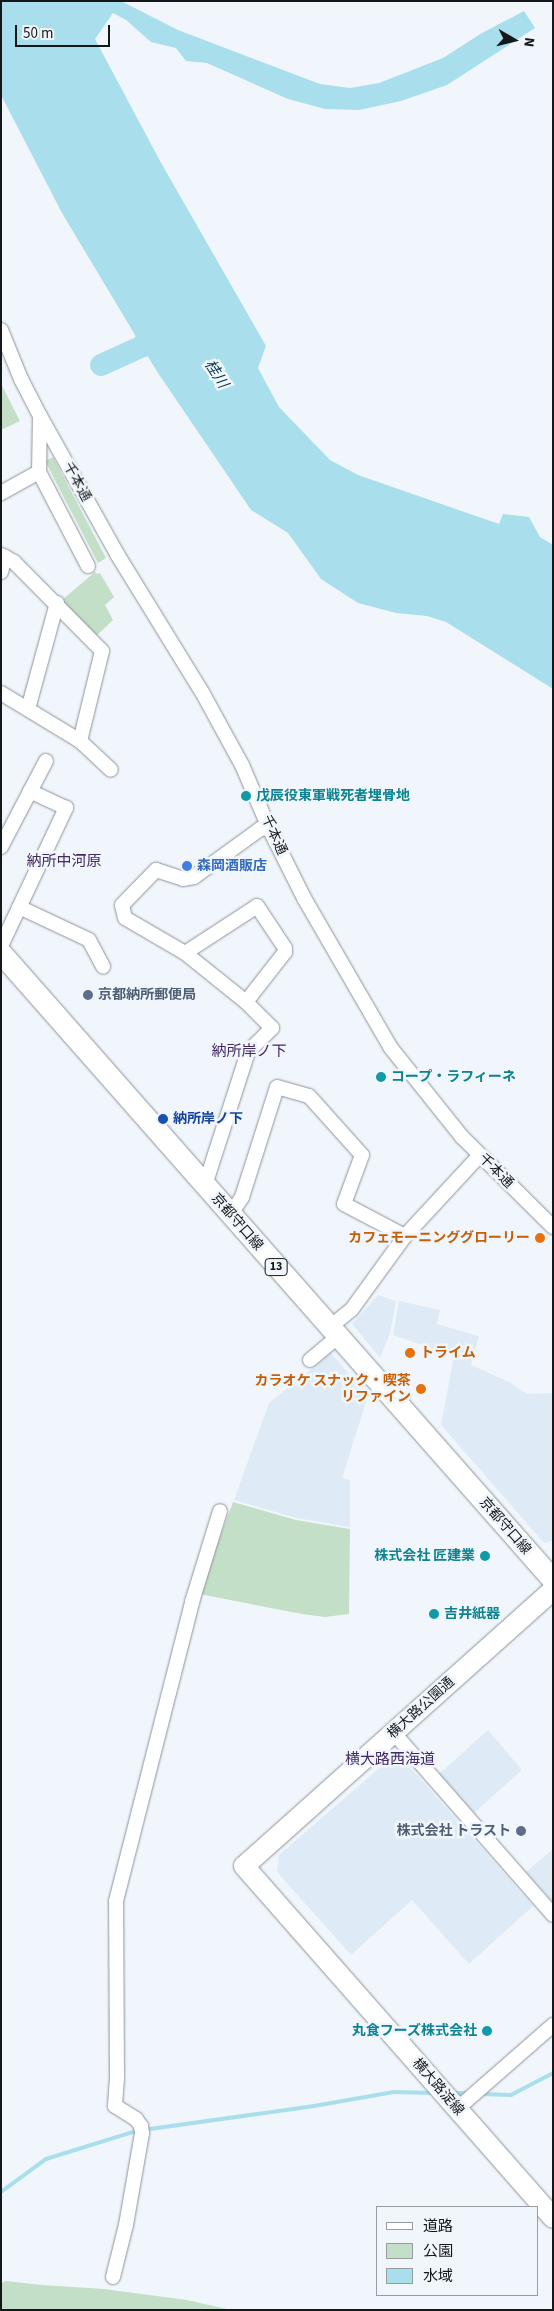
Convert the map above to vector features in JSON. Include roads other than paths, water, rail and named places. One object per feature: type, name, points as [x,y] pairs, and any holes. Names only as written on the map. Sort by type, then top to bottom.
[{"type":"main road","name":"京都守口線","points":[[1,953],[553,1580]]},
{"type":"street","name":"千本通","points":[[1,330],[21,379],[40,416],[117,554],[202,692],[242,765],[269,828],[304,898],[391,1048],[462,1137],[553,1227]]},
{"type":"street","points":[[40,416],[39,472],[88,566]]},
{"type":"street","points":[[1,493],[39,472]]},
{"type":"street","points":[[1,572],[3,556],[14,562],[102,651],[80,742]]},
{"type":"street","points":[[28,709],[57,604]]},
{"type":"street","points":[[1,693],[80,742],[111,770]]},
{"type":"street","points":[[1,847],[46,761]]},
{"type":"street","points":[[1,946],[66,808],[30,791]]},
{"type":"street","points":[[206,1186],[248,1052],[272,1028],[246,1002],[185,953],[125,918],[122,905],[156,870],[177,878],[194,878],[260,829],[269,828]]},
{"type":"street","points":[[185,953],[257,906],[285,948],[285,952],[246,1002]]},
{"type":"street","points":[[19,907],[89,940],[103,966]]},
{"type":"street","points":[[230,1215],[242,1197],[277,1087],[310,1096],[362,1155],[344,1204],[405,1236]]},
{"type":"street","points":[[310,1360],[352,1309],[405,1236],[480,1155]]},
{"type":"street","points":[[113,2277],[126,2224],[142,2129],[136,2118],[115,2106],[117,2080],[116,1901],[192,1602],[220,1511]]},
{"type":"street","name":"横大路公園通","points":[[244,1866],[553,1590]]},
{"type":"street","points":[[393,1732],[553,1915]]},
{"type":"street","name":"横大路淀線","points":[[244,1866],[553,2218]]},
{"type":"street","points":[[457,2109],[553,2025]]},
{"type":"water","name":"桂川","points":[[1,1],[121,1],[178,30],[320,84],[350,88],[379,83],[443,58],[482,33],[524,11],[535,28],[447,85],[401,101],[359,110],[325,109],[288,99],[207,63],[186,61],[176,48],[151,42],[126,20],[113,13],[95,39],[160,161],[266,346],[258,368],[279,407],[330,460],[358,475],[499,524],[503,514],[529,517],[540,537],[553,545],[553,689],[446,622],[427,616],[396,613],[358,603],[321,579],[288,533],[251,510],[156,370],[62,213],[1,95]]},
{"type":"waterway","points":[[101,365],[143,346],[157,320]]},
{"type":"waterway","points":[[481,2094],[511,2095],[553,2073]]},
{"type":"waterway","points":[[1,2192],[46,2159],[136,2131],[314,2106],[394,2092],[434,2093]]},
{"type":"waterway","points":[[453,2093],[469,2093]]},
{"type":"place","name":"戊辰役東軍戦死者埋骨地","points":[[246,796]]},
{"type":"place","name":"森岡酒販店","points":[[187,866]]},
{"type":"place","name":"京都納所郵便局","points":[[88,995]]},
{"type":"place","name":"コープ・ラフィーネ","points":[[381,1077]]},
{"type":"place","name":"納所岸ノ下","points":[[163,1119]]},
{"type":"place","name":"カフェモーニンググローリー","points":[[540,1238]]},
{"type":"place","name":"トライム","points":[[410,1353]]},
{"type":"place","name":"カラオケ スナック・喫茶 リファイン","points":[[421,1389]]},
{"type":"place","name":"株式会社 匠建業","points":[[485,1556]]},
{"type":"place","name":"吉井紙器","points":[[434,1614]]},
{"type":"place","name":"株式会社 トラスト","points":[[521,1831]]},
{"type":"place","name":"丸食フーズ株式会社","points":[[487,2031]]},
{"type":"district","name":"納所中河原","points":[[64,862]]},
{"type":"district","name":"納所岸ノ下","points":[[249,1052]]},
{"type":"district","name":"横大路西海道","points":[[390,1760]]}]
